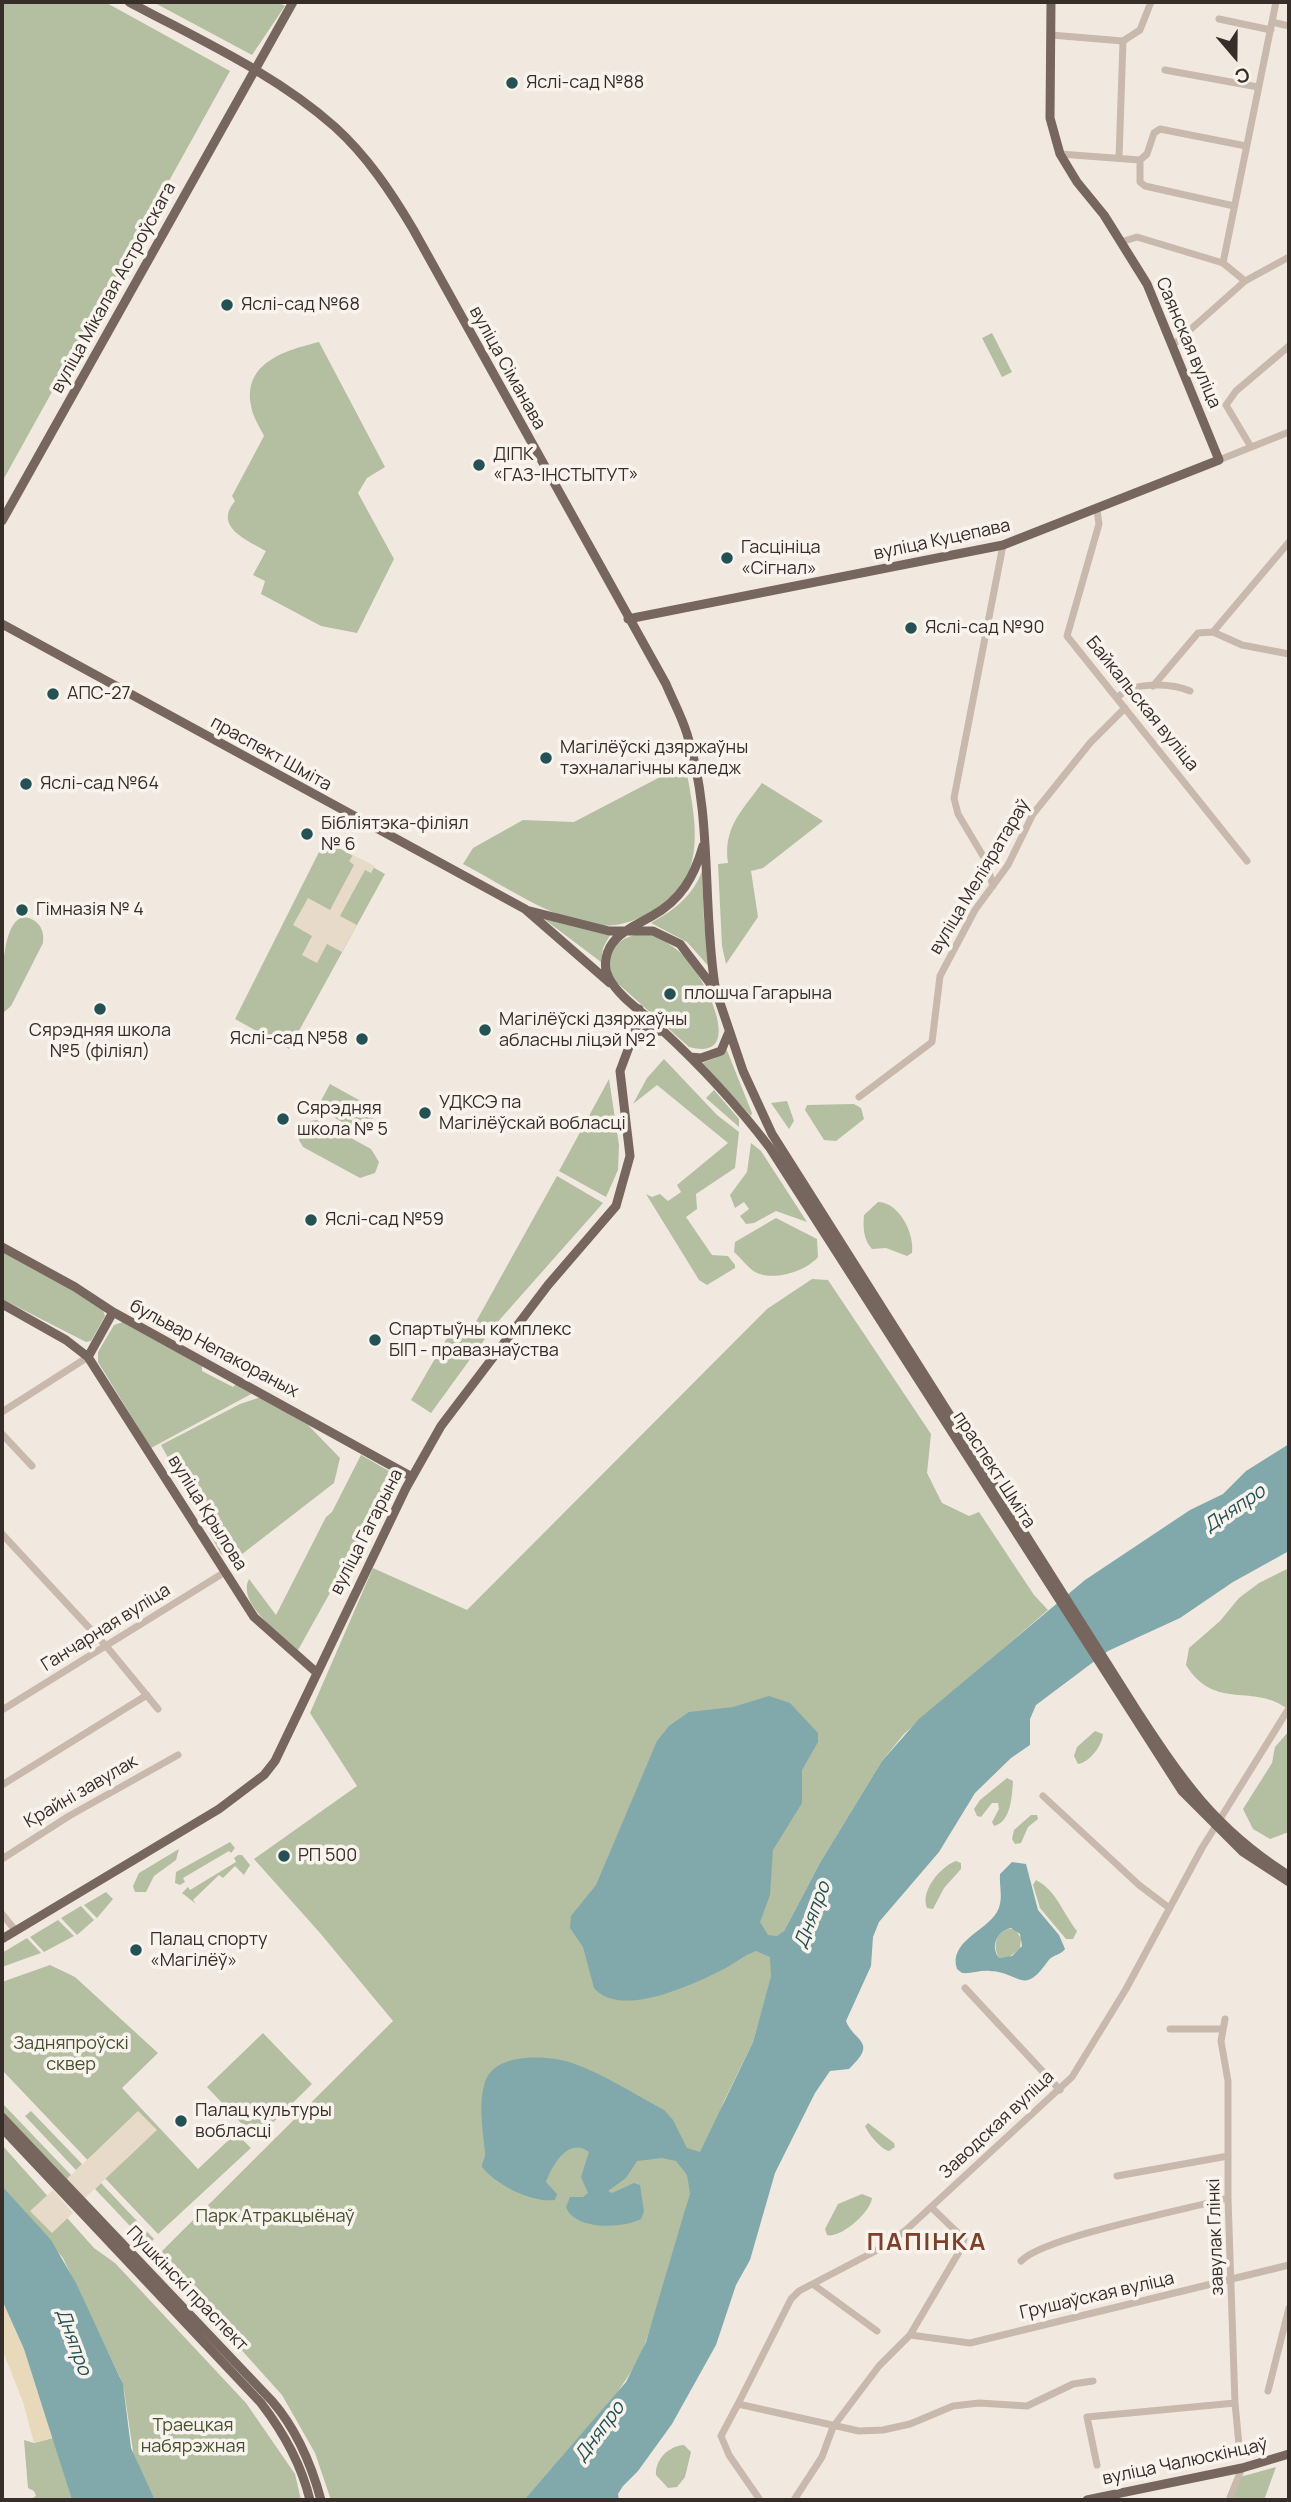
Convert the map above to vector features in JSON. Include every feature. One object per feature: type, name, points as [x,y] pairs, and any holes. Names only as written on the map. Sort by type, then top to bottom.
[{"type":"main road","name":"вуліца Сіманава","points":[[129,2],[254,71],[337,130],[388,188],[666,684],[687,733],[698,779],[707,920],[716,992]]},
{"type":"main road","points":[[254,71],[293,2]]},
{"type":"main road","name":"Саянская вуліца","points":[[1051,2],[1050,118],[1060,154],[1077,182],[1104,215],[1147,284],[1219,460]]},
{"type":"main road","name":"вуліца Мікалая Астроўскага","points":[[2,521],[254,71]]},
{"type":"main road","name":"вуліца Куцепава","points":[[628,619],[1003,545],[1219,460]]},
{"type":"main road","name":"праспект Шміта","points":[[2,624],[526,910],[614,986],[690,1057],[746,1115],[771,1148],[994,1493],[1134,1713],[1170,1775],[1204,1812],[1260,1865],[1289,1882]]},
{"type":"main road","name":"вуліца Сіманава","points":[[627,930],[669,905],[688,885],[703,846]]},
{"type":"main road","name":"праспект Шміта","points":[[526,910],[601,930],[653,931],[680,944],[716,992],[755,1103],[772,1134],[994,1493]]},
{"type":"main road","points":[[614,986],[607,976],[606,957],[617,938],[627,930]]},
{"type":"main road","name":"вуліца Гагарына","points":[[2,1939],[219,1810],[264,1775],[285,1745],[316,1672],[412,1477],[441,1426],[548,1285],[616,1206],[630,1156],[620,1071],[638,1023],[639,1009]]},
{"type":"main road","points":[[629,1046],[640,1035],[663,1031]]},
{"type":"main road","points":[[690,1057],[701,1058],[720,1051],[729,1032]]},
{"type":"main road","name":"бульвар Непакораных","points":[[2,1247],[75,1287],[113,1312],[412,1477]]},
{"type":"main road","points":[[2,1304],[66,1340],[88,1357],[113,1312]]},
{"type":"main road","name":"вуліца Крылова","points":[[88,1357],[254,1617],[316,1672]]},
{"type":"main road","name":"праспект Шміта","points":[[1227,1834],[1289,1876]]},
{"type":"main road","name":"Пушкінскі праспект","points":[[2,2118],[272,2400],[291,2424],[321,2500]]},
{"type":"main road","name":"Пушкінскі праспект","points":[[2,2128],[261,2403],[308,2471],[310,2500]]},
{"type":"main road","name":"вуліца Чалюскінцаў","points":[[1087,2500],[1242,2469],[1289,2454]]},
{"type":"street","points":[[1051,35],[1123,41],[1140,30],[1151,2]]},
{"type":"street","points":[[1223,263],[1276,2]]},
{"type":"street","points":[[1219,19],[1289,26]]},
{"type":"street","points":[[1119,159],[1123,41]]},
{"type":"street","points":[[1165,70],[1258,88]]},
{"type":"street","points":[[1060,154],[1140,160],[1147,154],[1154,133],[1160,130],[1246,146]]},
{"type":"street","points":[[1140,160],[1140,182],[1145,186],[1234,206]]},
{"type":"street","name":"Саянская вуліца","points":[[1121,242],[1137,237],[1223,263],[1245,281]]},
{"type":"street","points":[[1172,345],[1245,281],[1289,257]]},
{"type":"street","points":[[1251,447],[1226,405],[1236,391],[1289,346]]},
{"type":"street","name":"вуліца Куцепава","points":[[1219,460],[1289,432]]},
{"type":"street","name":"Байкальская вуліца","points":[[1097,510],[1099,524],[1066,636],[1247,861]]},
{"type":"street","points":[[1213,632],[1289,542]]},
{"type":"street","points":[[993,886],[986,861],[958,814],[954,798],[1003,545]]},
{"type":"street","points":[[1153,686],[1198,634],[1213,632],[1242,645],[1289,654]]},
{"type":"street","points":[[1118,698],[1123,692],[1153,686],[1178,686],[1190,691]]},
{"type":"street","name":"вуліца Меліяратараў","points":[[859,1097],[932,1042],[940,975],[975,910],[1008,865],[1033,814],[1090,743],[1125,708]]},
{"type":"street","points":[[2,1412],[88,1357]]},
{"type":"street","points":[[2,1434],[32,1466]]},
{"type":"street","points":[[2,1535],[107,1647],[158,1709]]},
{"type":"street","name":"Ганчарная вуліца","points":[[2,1710],[225,1572]]},
{"type":"street","points":[[2,1785],[147,1695]]},
{"type":"street","name":"Заводская вуліца","points":[[760,2500],[729,2455],[721,2436],[791,2299],[887,2245],[1072,2077],[1126,1989],[1168,1907],[1289,1707]]},
{"type":"street","name":"Крайні завулак","points":[[2,1859],[69,1816],[178,1755]]},
{"type":"street","points":[[1043,1796],[1139,1885],[1168,1907]]},
{"type":"street","points":[[2,1914],[16,1931]]},
{"type":"street","points":[[965,1988],[1060,2090]]},
{"type":"street","name":"завулак Глінкі","points":[[1225,2019],[1221,2041],[1228,2081],[1228,2198],[1235,2403],[1240,2455]]},
{"type":"street","points":[[1170,2029],[1223,2029]]},
{"type":"street","points":[[1117,2176],[1228,2156]]},
{"type":"street","points":[[1021,2261],[1029,2252],[1058,2242],[1228,2198]]},
{"type":"street","points":[[794,2500],[822,2457],[834,2427],[879,2366],[910,2335],[964,2239],[931,2207]]},
{"type":"street","name":"Грушаўская вуліца","points":[[910,2335],[970,2343],[1289,2265]]},
{"type":"street","points":[[814,2285],[877,2331]]},
{"type":"street","points":[[1268,2391],[1289,2308]]},
{"type":"street","points":[[738,2404],[859,2431],[892,2428],[953,2406],[979,2403],[1027,2406],[1073,2384],[1093,2381]]},
{"type":"street","points":[[1097,2465],[1087,2417],[1235,2403]]},
{"type":"street","points":[[1229,2500],[1242,2469]]},
{"type":"green space","points":[[2,2],[105,2],[230,71],[2,482]]},
{"type":"green space","points":[[153,2],[278,2],[285,6],[252,55]]},
{"type":"green space","points":[[992,333],[1012,372],[1002,377],[982,338]]},
{"type":"green space","points":[[319,342],[385,467],[367,478],[358,493],[394,559],[357,633],[321,626],[261,594],[265,581],[253,575],[266,551],[235,532],[228,518],[229,510],[235,501],[232,496],[264,436],[252,409],[250,390],[254,378],[270,360]]},
{"type":"green space","points":[[685,764],[695,829],[690,869],[681,886],[667,902],[647,915],[608,926],[578,921],[527,900],[463,864],[473,848],[523,820],[574,822]]},
{"type":"green space","points":[[762,783],[823,821],[763,868],[751,871],[758,917],[726,964],[722,946],[718,864],[728,863],[727,850],[731,829]]},
{"type":"green space","points":[[325,840],[385,874],[289,1049],[235,1019]]},
{"type":"green space","points":[[702,871],[704,921],[711,969],[687,942],[651,923],[682,902]]},
{"type":"green space","points":[[540,916],[610,935],[603,948],[601,962]]},
{"type":"green space","points":[[24,917],[40,926],[43,943],[11,1006],[2,1014],[6,943],[16,921]]},
{"type":"green space","name":"плошча Гагарына","points":[[649,933],[681,953],[702,981],[719,1030],[716,1042],[707,1048],[689,1047],[615,981],[610,970],[610,953],[621,941]]},
{"type":"green space","points":[[726,1048],[751,1116],[702,1063],[715,1058]]},
{"type":"green space","points":[[664,1059],[717,1115],[739,1132],[735,1168],[696,1194],[697,1209],[686,1217],[712,1255],[728,1256],[735,1265],[735,1268],[707,1285],[699,1280],[646,1194],[652,1197],[660,1194],[668,1201],[681,1192],[677,1185],[728,1143],[657,1085],[633,1104],[647,1078]]},
{"type":"green space","points":[[609,1079],[619,1145],[618,1170],[606,1197],[559,1171]]},
{"type":"green space","points":[[330,1084],[377,1110],[364,1134],[317,1108]]},
{"type":"green space","points":[[714,1090],[739,1119],[739,1127],[706,1098]]},
{"type":"green space","points":[[787,1101],[794,1121],[789,1129],[771,1103]]},
{"type":"green space","points":[[854,1104],[861,1108],[864,1119],[836,1141],[824,1140],[805,1110],[807,1105]]},
{"type":"green space","points":[[318,1120],[371,1149],[379,1162],[375,1173],[360,1178],[303,1147],[299,1140],[300,1128],[310,1121]]},
{"type":"green space","points":[[751,1143],[761,1151],[807,1222],[776,1211],[754,1223],[746,1224],[740,1216],[749,1209],[744,1202],[735,1208],[730,1195],[747,1172]]},
{"type":"green space","points":[[557,1176],[603,1203],[495,1325],[431,1413],[411,1400],[458,1319],[473,1327]]},
{"type":"green space","points":[[878,1202],[893,1207],[904,1220],[912,1245],[912,1253],[907,1256],[886,1248],[872,1249],[867,1241],[864,1215]]},
{"type":"green space","points":[[776,1218],[817,1239],[818,1257],[806,1267],[789,1274],[763,1275],[752,1270],[734,1252],[735,1242]]},
{"type":"green space","points":[[2,1251],[101,1304],[105,1316],[91,1341],[86,1342],[2,1299]]},
{"type":"green space","name":"Парк Атракцыёнаў","points":[[812,1279],[828,1280],[931,1434],[927,1473],[942,1503],[969,1516],[979,1512],[1034,1595],[1048,1610],[904,1734],[882,1761],[821,1861],[784,1931],[753,2042],[724,2101],[690,2193],[664,2289],[640,2358],[617,2393],[524,2500],[331,2500],[315,2453],[282,2395],[157,2256],[393,2021],[254,1859],[357,1786],[310,1713],[373,1568],[467,1610],[767,1309]]},
{"type":"green space","points":[[123,1322],[202,1366],[202,1371],[233,1387],[236,1384],[253,1393],[151,1448],[98,1362],[98,1352],[114,1325]]},
{"type":"green space","points":[[261,1397],[308,1425],[340,1458],[334,1483],[237,1558],[221,1554],[161,1445],[240,1404]]},
{"type":"green space","points":[[361,1455],[396,1475],[298,1650],[272,1628],[255,1608],[249,1598],[249,1579],[276,1615]]},
{"type":"green space","points":[[1289,1568],[1289,1710],[1262,1698],[1222,1693],[1209,1688],[1197,1679],[1186,1665],[1189,1648],[1220,1621],[1239,1598],[1259,1583]]},
{"type":"green space","points":[[1095,1731],[1103,1734],[1095,1753],[1078,1764],[1074,1756],[1077,1747]]},
{"type":"green space","points":[[1289,1731],[1289,1832],[1270,1839],[1253,1829],[1243,1809],[1272,1763],[1275,1747]]},
{"type":"green space","points":[[1007,1778],[1013,1781],[1010,1808],[1000,1824],[994,1826],[992,1822],[999,1809],[998,1803],[992,1803],[981,1817],[977,1816],[974,1809],[980,1800]]},
{"type":"green space","points":[[1031,1815],[1037,1815],[1038,1819],[1028,1827],[1021,1843],[1015,1844],[1012,1839],[1014,1830]]},
{"type":"green space","points":[[230,1842],[235,1848],[231,1853],[229,1851],[183,1878],[185,1882],[180,1885],[175,1883],[176,1872]]},
{"type":"green space","points":[[179,1849],[176,1860],[154,1876],[146,1892],[135,1892],[133,1886],[139,1873]]},
{"type":"green space","points":[[242,1855],[250,1865],[244,1875],[235,1866],[223,1878],[219,1875],[193,1900],[196,1904],[182,1893],[188,1887],[190,1890],[236,1862],[234,1858]]},
{"type":"green space","points":[[956,1861],[961,1863],[961,1869],[944,1888],[933,1909],[927,1908],[926,1894],[933,1880],[944,1868]]},
{"type":"green space","points":[[1036,1880],[1054,1896],[1077,1931],[1073,1939],[1066,1939],[1040,1908],[1033,1885]]},
{"type":"green space","points":[[106,1892],[113,1899],[97,1918],[84,1905]]},
{"type":"green space","points":[[81,1906],[94,1920],[77,1935],[61,1918]]},
{"type":"green space","points":[[58,1920],[74,1936],[44,1952],[30,1937]]},
{"type":"green space","points":[[1015,1929],[1021,1938],[1020,1949],[1009,1957],[999,1958],[996,1942],[1000,1934]]},
{"type":"green space","points":[[27,1938],[41,1953],[2,1967],[2,1953]]},
{"type":"green space","name":"Задняпроўскі сквер","points":[[50,1965],[75,1977],[158,2053],[122,2088],[198,2169],[236,2133],[251,2148],[158,2234],[2,2070],[2,1982]]},
{"type":"green space","points":[[263,2033],[312,2084],[256,2139],[207,2087]]},
{"type":"green space","points":[[2,2103],[71,2175],[67,2179],[2,2111]]},
{"type":"green space","points":[[31,2111],[82,2164],[76,2170],[25,2116]]},
{"type":"green space","points":[[868,2123],[894,2143],[895,2147],[889,2151],[879,2144],[865,2126]]},
{"type":"green space","name":"Траецкая набярэжная","points":[[2,2145],[94,2248],[115,2263],[246,2403],[295,2474],[301,2500],[155,2500],[134,2458],[120,2377],[63,2258],[2,2186]]},
{"type":"green space","points":[[101,2183],[154,2239],[148,2245],[95,2189]]},
{"type":"green space","points":[[862,2194],[872,2198],[861,2217],[847,2229],[827,2235],[825,2229],[838,2204]]},
{"type":"green space","points":[[53,2438],[72,2500],[29,2500],[36,2496],[34,2491],[28,2488],[24,2440],[34,2443]]},
{"type":"green space","points":[[684,2445],[691,2452],[685,2477],[677,2487],[668,2488],[656,2475],[656,2469],[660,2459],[668,2451]]},
{"type":"green space","points":[[1276,2467],[1264,2500],[1232,2500],[1240,2477]]},
{"type":"sand","points":[[2,2300],[24,2349],[53,2438],[34,2443],[23,2402],[2,2349]]},
{"type":"shaded area","points":[[353,855],[375,866],[371,873],[365,870],[340,916],[357,925],[342,952],[327,944],[317,963],[302,955],[312,936],[293,925],[308,898],[330,910],[354,865],[349,861]]},
{"type":"shaded area","points":[[138,2111],[157,2130],[85,2198],[67,2179]]},
{"type":"shaded area","points":[[53,2190],[73,2213],[52,2233],[30,2211]]},
{"type":"water","name":"Дняпро","points":[[1289,1444],[1289,1551],[1233,1582],[1180,1618],[1108,1651],[1036,1705],[1030,1719],[1030,1745],[1011,1758],[975,1793],[939,1852],[879,1922],[873,1937],[871,1966],[846,2021],[862,2042],[862,2053],[849,2069],[830,2071],[815,2093],[775,2173],[750,2260],[736,2285],[716,2345],[672,2424],[638,2471],[623,2486],[618,2494],[619,2500],[524,2500],[626,2382],[646,2342],[690,2193],[687,2175],[676,2161],[662,2158],[637,2161],[626,2178],[608,2191],[612,2193],[634,2183],[640,2185],[644,2212],[641,2219],[611,2226],[588,2224],[578,2220],[566,2207],[570,2197],[583,2197],[588,2193],[581,2177],[589,2152],[581,2148],[568,2150],[552,2168],[546,2182],[557,2194],[555,2200],[525,2196],[505,2186],[482,2167],[485,2154],[481,2108],[485,2082],[499,2065],[523,2058],[550,2058],[572,2063],[607,2078],[664,2110],[673,2120],[687,2148],[700,2152],[753,2042],[771,1976],[770,1957],[756,1951],[709,1976],[656,1996],[621,2000],[606,1997],[594,1988],[583,1947],[570,1928],[571,1916],[596,1885],[657,1741],[669,1726],[689,1712],[733,1707],[769,1696],[790,1703],[818,1733],[818,1742],[802,1770],[802,1803],[773,1850],[770,1895],[760,1922],[768,1935],[777,1936],[784,1931],[821,1861],[882,1761],[919,1719],[1085,1580],[1190,1510],[1223,1494],[1246,1471]]},
{"type":"water","points":[[1012,1862],[1026,1864],[1038,1910],[1059,1935],[1065,1949],[1050,1959],[1033,1978],[1027,1980],[1000,1972],[962,1973],[957,1969],[958,1951],[997,1912],[1001,1898],[1000,1874]],"holes":[[[1011,1928],[1020,1934],[1022,1946],[1012,1956],[999,1958],[995,1944],[1002,1932]]]},
{"type":"water","name":"Дняпро","points":[[2,2186],[51,2240],[76,2283],[123,2384],[131,2448],[155,2500],[72,2500],[24,2349],[2,2300]]},
{"type":"place","name":"Яслі-сад №88","points":[[512,83]]},
{"type":"place","name":"Яслі-сад №68","points":[[227,305]]},
{"type":"place","name":"ДІПК «ГАЗ-ІНСТЫТУТ»","points":[[479,465]]},
{"type":"place","name":"Гасцініца «Сігнал»","points":[[727,558]]},
{"type":"place","name":"Яслі-сад №90","points":[[911,628]]},
{"type":"place","name":"АПС-27","points":[[53,694]]},
{"type":"place","name":"Магілёўскі дзяржаўны тэхналагічны каледж","points":[[546,758]]},
{"type":"place","name":"Яслі-сад №64","points":[[26,784]]},
{"type":"place","name":"Бібліятэка-філіял № 6","points":[[307,834]]},
{"type":"place","name":"Гімназія № 4","points":[[22,910]]},
{"type":"place","name":"плошча Гагарына","points":[[670,994]]},
{"type":"place","name":"Сярэдняя школа №5 (філіял)","points":[[100,1009]]},
{"type":"place","name":"Магілёўскі дзяржаўны абласны ліцэй №2","points":[[485,1030]]},
{"type":"place","name":"Яслі-сад №58","points":[[362,1039]]},
{"type":"place","name":"УДКСЭ па Магілёўскай вобласці","points":[[425,1113]]},
{"type":"place","name":"Сярэдняя школа № 5","points":[[283,1119]]},
{"type":"place","name":"Яслі-сад №59","points":[[311,1220]]},
{"type":"place","name":"Спартыўны комплекс БІП - правазнаўства","points":[[375,1340]]},
{"type":"place","name":"РП 500","points":[[284,1856]]},
{"type":"place","name":"Палац спорту «Магілёў»","points":[[136,1950]]},
{"type":"place","name":"Палац культуры вобласці","points":[[181,2121]]},
{"type":"district","name":"ПАПІНКА","points":[[927,2243]]}]
